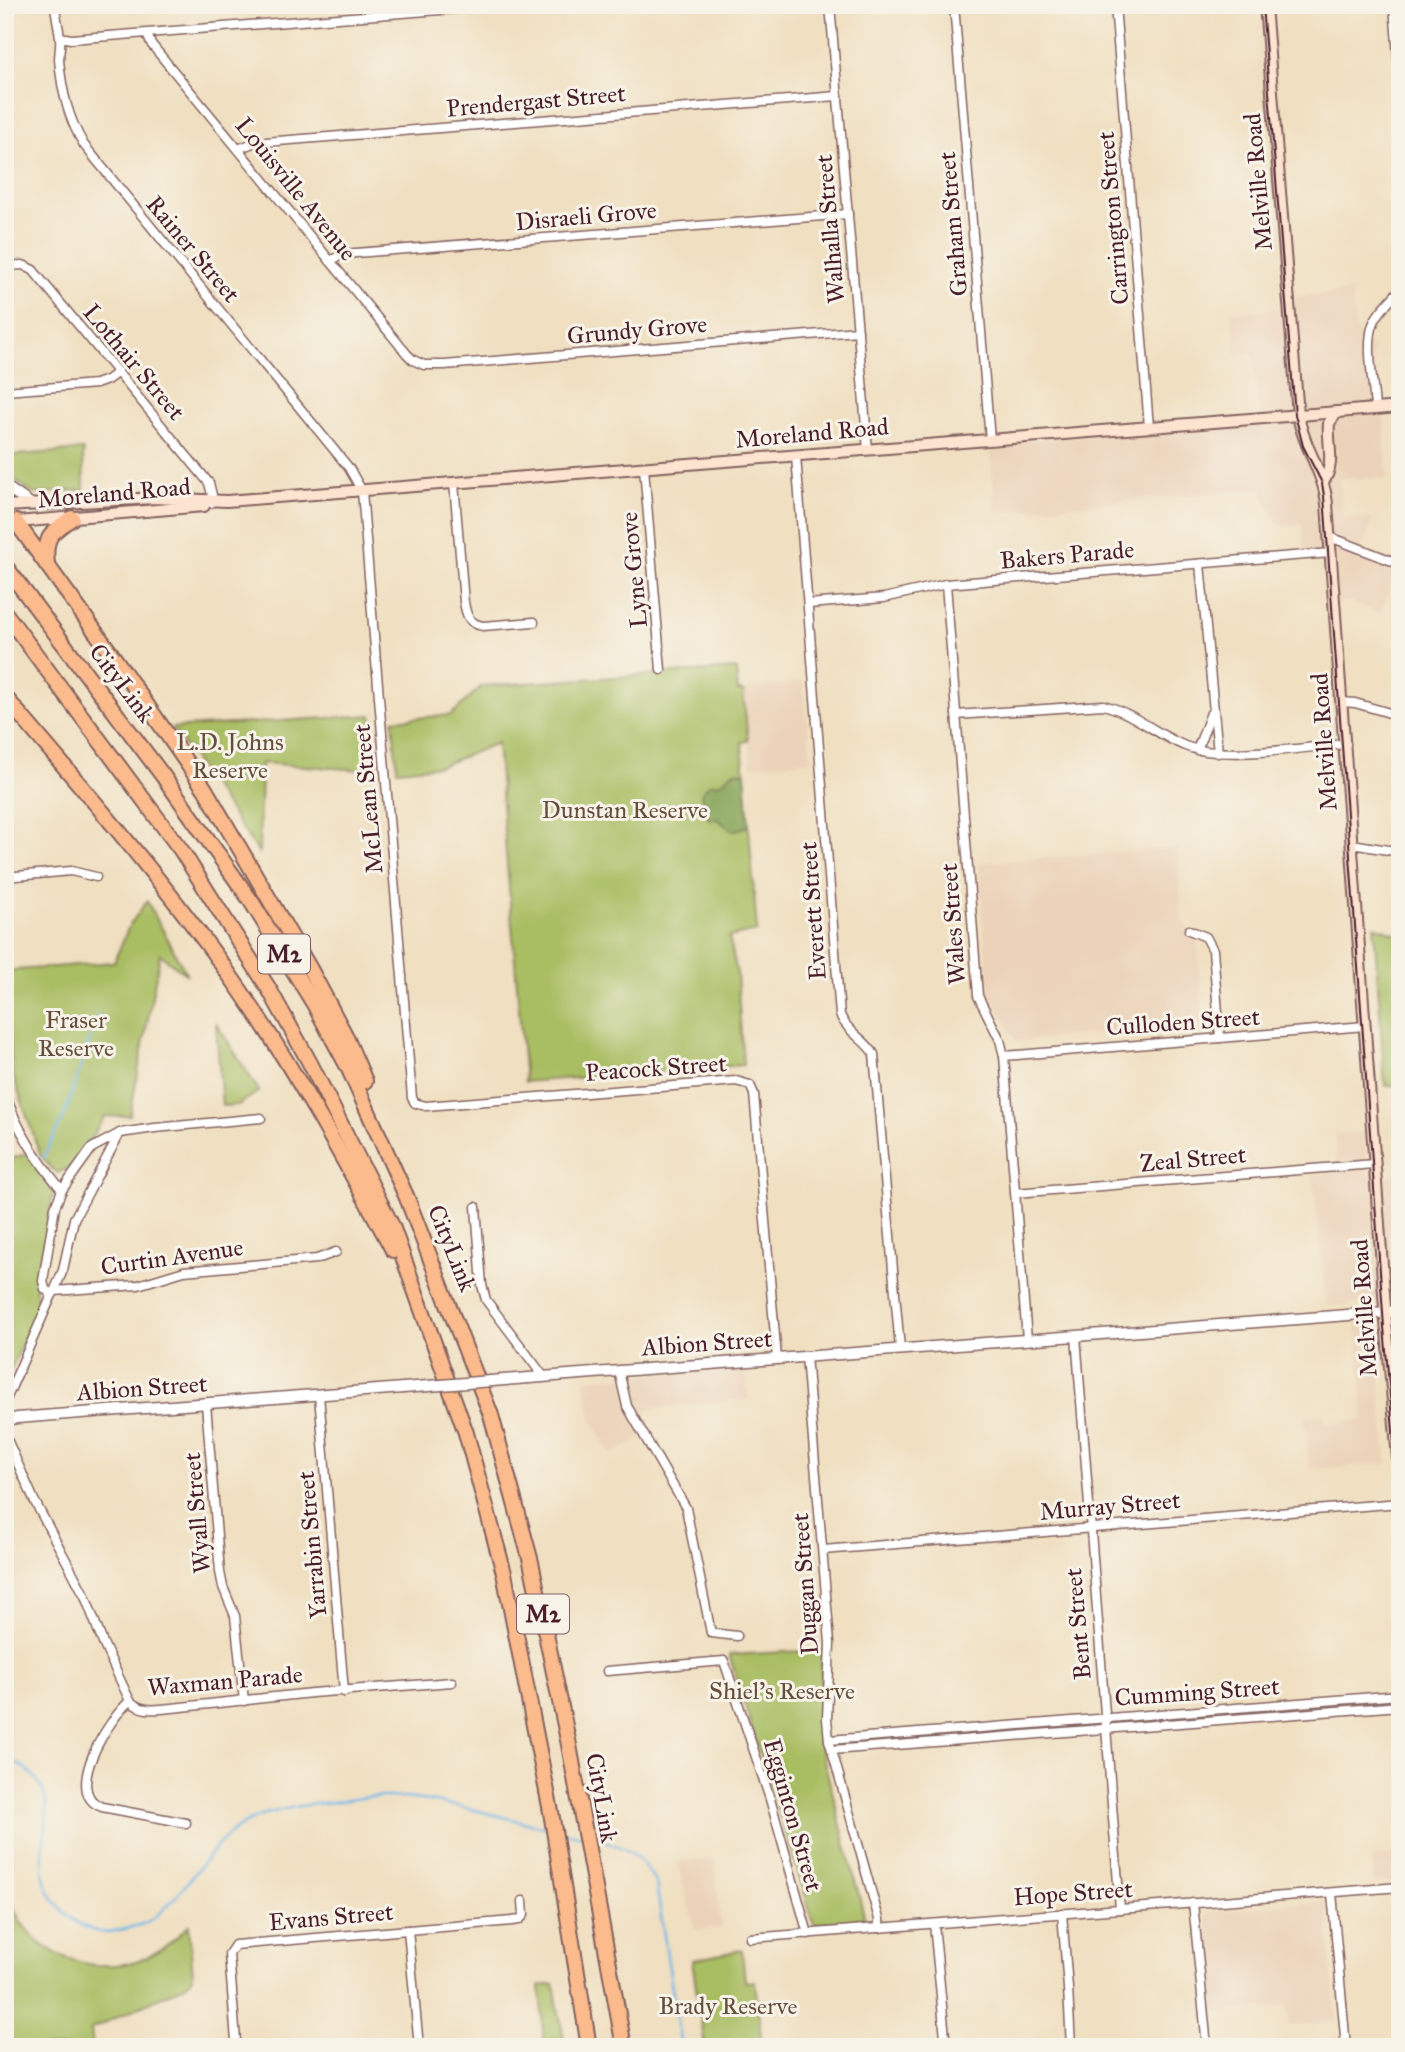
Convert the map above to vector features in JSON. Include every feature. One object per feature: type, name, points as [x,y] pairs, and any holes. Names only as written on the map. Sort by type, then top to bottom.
[{"type":"highway","points":[[47,565],[49,536],[72,518]]},
{"type":"highway","points":[[10,523],[47,565],[205,789],[310,969],[345,1035],[371,1097],[407,1198]]},
{"type":"highway","name":"CityLink","points":[[5,566],[163,776],[251,901],[314,1004],[348,1067],[407,1198],[491,1415],[509,1477],[548,1637],[624,2047]]},
{"type":"highway","name":"CityLink","points":[[5,613],[181,850],[269,989],[310,1063],[392,1226],[466,1433],[501,1561],[520,1644],[551,1812],[589,2047]]},
{"type":"highway","points":[[5,697],[173,900],[239,989],[320,1116],[418,1297]]},
{"type":"main road","name":"Melville Road","points":[[1265,5],[1298,415],[1302,437],[1323,482],[1330,537],[1374,1164],[1400,1482]]},
{"type":"main road","name":"Moreland Road","points":[[10,523],[211,503],[1400,407]]},
{"type":"main road","points":[[1323,482],[1331,460],[1329,423],[1337,412]]},
{"type":"main road","name":"Moreland Road","points":[[5,508],[156,498],[211,503]]},
{"type":"street","name":"Rainer Street","points":[[55,5],[66,106],[72,124],[93,158],[349,468],[362,491]]},
{"type":"street","points":[[60,37],[71,39],[147,34],[504,5]]},
{"type":"street","name":"Walhalla Street","points":[[831,5],[868,450]]},
{"type":"street","name":"Graham Street","points":[[954,5],[990,440]]},
{"type":"street","name":"Carrington Street","points":[[1115,5],[1149,427]]},
{"type":"street","points":[[1394,5],[1400,83]]},
{"type":"street","name":"Louisville Avenue","points":[[147,34],[152,45],[330,261],[407,354],[419,363]]},
{"type":"street","name":"Prendergast Street","points":[[238,149],[254,143],[838,96]]},
{"type":"street","name":"Disraeli Grove","points":[[330,261],[343,254],[848,214]]},
{"type":"street","name":"Lothair Street","points":[[5,266],[23,265],[33,270],[209,483],[211,503]]},
{"type":"street","points":[[1375,408],[1370,343],[1372,327],[1381,310],[1400,289]]},
{"type":"street","name":"Grundy Grove","points":[[419,363],[444,365],[858,331]]},
{"type":"street","points":[[5,391],[96,384],[118,372]]},
{"type":"street","name":"Everett Street","points":[[796,456],[840,1015],[850,1032],[874,1054],[900,1349]]},
{"type":"street","name":"Lyne Grove","points":[[644,468],[661,670]]},
{"type":"street","points":[[454,483],[464,602],[469,619],[483,626],[534,622]]},
{"type":"street","points":[[5,486],[31,505]]},
{"type":"street","name":"McLean Street","points":[[362,491],[393,844],[411,1093],[415,1103]]},
{"type":"street","points":[[5,508],[10,523]]},
{"type":"street","points":[[1330,537],[1400,564]]},
{"type":"street","name":"Bakers Parade","points":[[808,604],[884,598],[946,584],[1331,552]]},
{"type":"street","points":[[1200,564],[1218,753]]},
{"type":"street","name":"Wales Street","points":[[946,584],[978,996],[1000,1040],[1004,1056],[1027,1339]]},
{"type":"street","points":[[1342,702],[1400,716]]},
{"type":"street","points":[[956,716],[1103,705],[1196,750],[1218,753],[1346,744]]},
{"type":"street","points":[[1196,750],[1212,711]]},
{"type":"street","points":[[1352,844],[1400,852]]},
{"type":"street","points":[[5,877],[71,871],[96,877]]},
{"type":"street","points":[[1189,930],[1206,937],[1213,950],[1220,1038]]},
{"type":"street","name":"Culloden Street","points":[[1004,1056],[1365,1027]]},
{"type":"street","name":"Peacock Street","points":[[415,1103],[426,1106],[736,1081],[750,1085],[754,1094],[777,1359]]},
{"type":"street","points":[[5,1093],[19,1129],[62,1190]]},
{"type":"street","points":[[53,1293],[45,1289],[43,1281],[55,1207],[62,1190],[92,1148],[120,1133],[261,1118]]},
{"type":"street","points":[[5,1402],[63,1270],[74,1219],[120,1133]]},
{"type":"street","name":"Zeal Street","points":[[1015,1193],[1374,1164]]},
{"type":"street","points":[[476,1207],[482,1285],[486,1300],[544,1377]]},
{"type":"street","name":"Curtin Avenue","points":[[53,1293],[138,1285],[184,1271],[317,1259],[336,1252]]},
{"type":"street","name":"Albion Street","points":[[5,1421],[1400,1311]]},
{"type":"street","name":"Bent Street","points":[[1076,1336],[1120,1909]]},
{"type":"street","name":"Duggan Street","points":[[806,1356],[830,1643],[827,1719],[829,1740],[879,1919],[879,1928]]},
{"type":"street","points":[[619,1371],[627,1406],[686,1508],[711,1633],[737,1636]]},
{"type":"street","name":"Yarrabin Street","points":[[319,1395],[344,1692]]},
{"type":"street","name":"Wyall Street","points":[[206,1404],[220,1572],[235,1616],[244,1701]]},
{"type":"street","name":"Albion Street","points":[[5,1416],[17,1418]]},
{"type":"street","name":"Waxman Parade","points":[[5,1435],[34,1500],[85,1596],[103,1643],[130,1700],[137,1707],[150,1710],[452,1682]]},
{"type":"street","name":"Murray Street","points":[[823,1549],[1400,1503]]},
{"type":"street","name":"Egginton Street","points":[[607,1671],[724,1661],[770,1799],[808,1934]]},
{"type":"street","name":"Cumming Street","points":[[1304,1708],[1400,1695]]},
{"type":"street","points":[[130,1700],[116,1716],[88,1762],[88,1797],[93,1804],[102,1807],[186,1823]]},
{"type":"street","name":"Cumming Street","points":[[829,1740],[930,1737],[1304,1708],[1400,1706]]},
{"type":"street","name":"Cumming Street","points":[[832,1750],[930,1737]]},
{"type":"street","name":"Hope Street","points":[[750,1938],[1400,1888]]},
{"type":"street","points":[[1332,1893],[1346,2047]]},
{"type":"street","name":"Evans Street","points":[[226,2047],[232,2046],[236,2041],[229,1954],[231,1947],[238,1944],[519,1920],[524,1915],[523,1901]]},
{"type":"street","points":[[1193,1903],[1207,2047]]},
{"type":"street","points":[[1062,1913],[1069,1988],[1070,2047]]},
{"type":"street","points":[[934,1924],[946,2047]]},
{"type":"street","points":[[408,1930],[419,2047]]},
{"type":"shaded area","points":[[1352,291],[1355,328],[1372,347],[1377,404],[1383,404],[1387,478],[1340,478],[1344,517],[1373,519],[1361,552],[1397,565],[1381,614],[1351,602],[1329,603],[1325,550],[1304,552],[1302,525],[1282,526],[1265,501],[1263,488],[996,512],[990,443],[1260,421],[1253,352],[1235,353],[1232,312],[1283,309],[1283,298]]},
{"type":"shaded area","points":[[803,681],[811,760],[751,766],[744,690]]},
{"type":"shaded area","points":[[1177,848],[1182,921],[1197,939],[1203,1024],[1016,1041],[989,992],[979,863]]},
{"type":"shaded area","points":[[1364,1131],[1367,1175],[1400,1174],[1400,1341],[1396,1302],[1326,1306],[1313,1175],[1337,1172],[1335,1134]]},
{"type":"shaded area","points":[[1374,1318],[1387,1464],[1309,1469],[1305,1417],[1324,1415],[1325,1423],[1364,1420],[1356,1320]]},
{"type":"shaded area","points":[[745,1367],[748,1399],[654,1408],[636,1418],[646,1435],[611,1455],[591,1418],[584,1379]]},
{"type":"shaded area","points":[[1400,1855],[1400,1881],[1374,1883],[1372,1857]]},
{"type":"shaded area","points":[[715,1860],[721,1928],[695,1929],[677,1861]]},
{"type":"shaded area","points":[[1326,1901],[1336,2022],[1289,2026],[1287,2006],[1215,2012],[1206,1912]]},
{"type":"green space","points":[[83,450],[84,490],[34,494],[5,473],[5,456]]},
{"type":"green space","name":"Dunstan Reserve","points":[[736,669],[738,691],[743,691],[748,741],[742,742],[757,931],[729,937],[737,974],[743,1065],[525,1082],[497,743],[440,766],[397,770],[393,720],[451,715],[482,686]]},
{"type":"green space","name":"L.D. Johns Reserve","points":[[372,715],[376,771],[261,763],[259,853],[172,728]]},
{"type":"green space","points":[[734,771],[745,772],[749,826],[733,831],[717,819],[709,819],[706,813],[707,804],[701,794],[709,784],[721,783]]},
{"type":"green space","name":"Fraser Reserve","points":[[147,901],[187,975],[160,954],[130,1115],[105,1117],[71,1167],[58,1173],[40,1155],[12,1072],[5,971],[114,962],[129,926]]},
{"type":"green space","points":[[1374,926],[1400,935],[1400,1085],[1385,1086]]},
{"type":"green space","points":[[216,1023],[259,1091],[238,1105],[222,1106]]},
{"type":"green space","points":[[28,1153],[53,1193],[36,1289],[38,1310],[5,1382],[5,1161]]},
{"type":"green space","name":"Shiel's Reserve","points":[[822,1650],[819,1741],[865,1919],[814,1924],[729,1655]]},
{"type":"green space","points":[[9,1846],[12,1903],[25,1928],[39,1942],[74,1960],[94,1965],[113,1965],[133,1962],[156,1952],[189,1925],[193,1976],[186,1985],[91,2029],[93,2047],[5,2047],[5,1847]]},
{"type":"green space","name":"Brady Reserve","points":[[742,1950],[745,1982],[755,1981],[762,2047],[705,2047],[692,1960]]},
{"type":"green space","points":[[554,1984],[565,2047],[544,2047],[540,1986]]},
{"type":"waterway","points":[[43,1158],[65,1114],[98,1015]]},
{"type":"waterway","points":[[5,1757],[30,1772],[42,1789],[46,1808],[43,1870],[48,1891],[71,1918],[84,1927],[99,1932],[136,1926],[155,1917],[230,1834],[255,1819],[282,1809],[365,1797],[391,1797],[436,1802],[547,1828]]},
{"type":"waterway","points":[[560,1831],[581,1836]]},
{"type":"waterway","points":[[591,1838],[630,1852],[643,1864],[656,1883],[681,2047]]},
{"type":"tram line","points":[[1262,5],[1295,415],[1303,446],[1322,483],[1324,496],[1384,1327],[1400,1512]]}]
